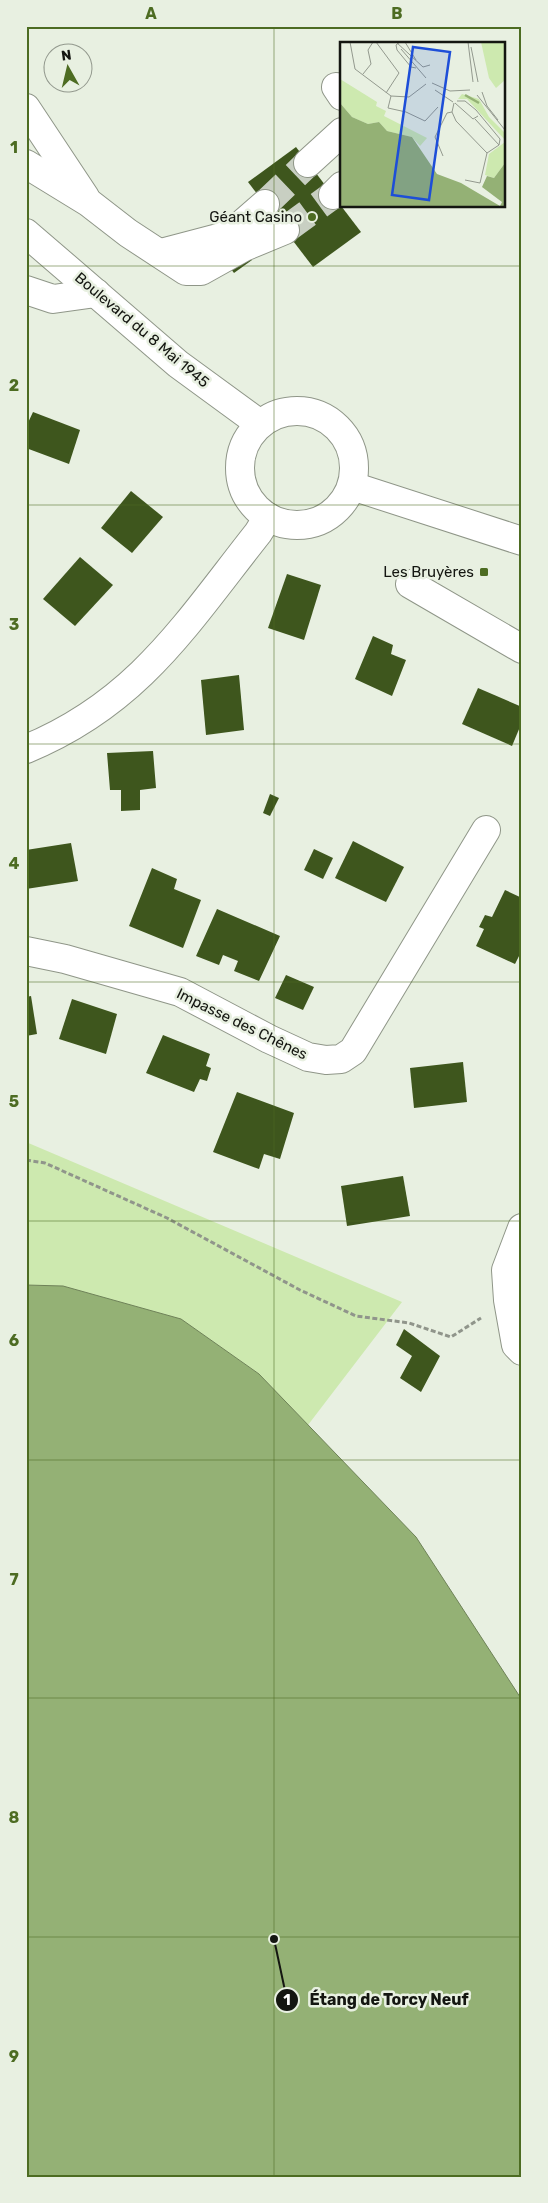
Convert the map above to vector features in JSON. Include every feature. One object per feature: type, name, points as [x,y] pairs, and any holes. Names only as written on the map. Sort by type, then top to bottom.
[{"type":"street","points":[[26,108],[88,202]]},
{"type":"street","points":[[308,163],[340,134]]},
{"type":"street","points":[[26,164],[88,202],[128,233],[186,271],[201,271],[244,247],[285,230]]},
{"type":"street","points":[[161,253],[226,234],[265,204]]},
{"type":"street","name":"Boulevard du 8 Mai 1945","points":[[26,233],[178,364],[260,424]]},
{"type":"street","points":[[26,290],[54,299],[96,293]]},
{"type":"street","points":[[304,411],[319,415],[334,424],[345,436],[352,452],[354,470],[352,486],[336,510],[324,519],[310,524],[296,525],[268,517],[254,506],[244,490],[240,472],[241,455],[248,438],[260,424],[273,416],[288,412],[304,411]]},
{"type":"street","points":[[352,486],[522,541]]},
{"type":"street","points":[[26,749],[84,721],[132,686],[168,649],[258,533],[268,517]]},
{"type":"street","points":[[410,584],[522,649]]},
{"type":"street","name":"Impasse des Chênes","points":[[26,951],[65,959],[180,992],[269,1039],[308,1057],[326,1060],[341,1059],[353,1051],[486,830]]},
{"type":"street","points":[[522,1228],[506,1270],[508,1300],[516,1345],[522,1351]]},
{"type":"path","points":[[26,1160],[45,1163],[167,1218],[300,1290],[356,1316],[409,1323],[451,1337],[508,1300]]},
{"type":"shaded area","points":[[26,1142],[402,1302],[308,1425],[259,1374],[181,1319],[63,1286],[26,1285]]},
{"type":"shaded area","points":[[26,1285],[63,1286],[181,1319],[259,1374],[416,1537],[522,1700],[522,2177],[26,2177]]},
{"type":"building","name":"Géant Casino","points":[[296,147],[340,205],[340,208],[343,208],[361,232],[313,267],[248,182]]},
{"type":"building","points":[[246,252],[252,260],[234,273],[228,265]]},
{"type":"building","points":[[33,412],[80,430],[69,464],[26,448],[26,427]]},
{"type":"building","points":[[131,491],[163,517],[132,553],[101,528]]},
{"type":"building","points":[[80,557],[113,585],[75,626],[43,599]]},
{"type":"building","points":[[287,574],[321,585],[304,640],[268,628]]},
{"type":"building","points":[[373,636],[393,645],[391,654],[406,660],[392,696],[355,679]]},
{"type":"building","points":[[239,675],[244,730],[206,735],[201,680]]},
{"type":"building","points":[[478,688],[522,707],[522,722],[512,746],[462,724]]},
{"type":"building","points":[[153,751],[156,788],[140,790],[140,810],[121,811],[121,790],[110,790],[107,753]]},
{"type":"building","points":[[270,794],[279,798],[270,816],[263,813]]},
{"type":"building","points":[[353,841],[404,867],[386,902],[335,878]]},
{"type":"building","points":[[71,843],[78,881],[26,889],[26,850]]},
{"type":"building","points":[[314,849],[333,858],[323,879],[304,870]]},
{"type":"building","points":[[152,868],[177,879],[174,889],[201,900],[183,948],[129,926]]},
{"type":"building","points":[[505,890],[522,898],[522,950],[515,964],[476,946],[484,929],[479,927],[485,915],[492,917]]},
{"type":"building","points":[[217,909],[280,936],[259,981],[234,971],[238,961],[223,955],[219,965],[196,956]]},
{"type":"building","points":[[286,975],[314,987],[303,1010],[275,998]]},
{"type":"building","points":[[31,996],[37,1034],[26,1036],[26,997]]},
{"type":"building","points":[[72,999],[117,1014],[106,1054],[59,1039]]},
{"type":"building","points":[[163,1035],[210,1054],[206,1066],[211,1068],[207,1081],[200,1079],[194,1092],[146,1073]]},
{"type":"building","points":[[463,1062],[467,1102],[414,1108],[410,1068]]},
{"type":"building","points":[[237,1092],[294,1113],[280,1159],[264,1154],[259,1169],[213,1152]]},
{"type":"building","points":[[403,1176],[410,1216],[347,1226],[341,1186]]},
{"type":"building","points":[[404,1329],[440,1356],[421,1392],[400,1378],[412,1356],[396,1345]]},
{"type":"tunnel","points":[[265,204],[308,163]]},
{"type":"tunnel","points":[[285,230],[333,195]]},
{"type":"place","name":"Géant Casino","points":[[312,217]]},
{"type":"place","name":"Les Bruyères","points":[[484,572]]},
{"type":"place","name":"Étang de Torcy Neuf","points":[[274,1939]]}]
